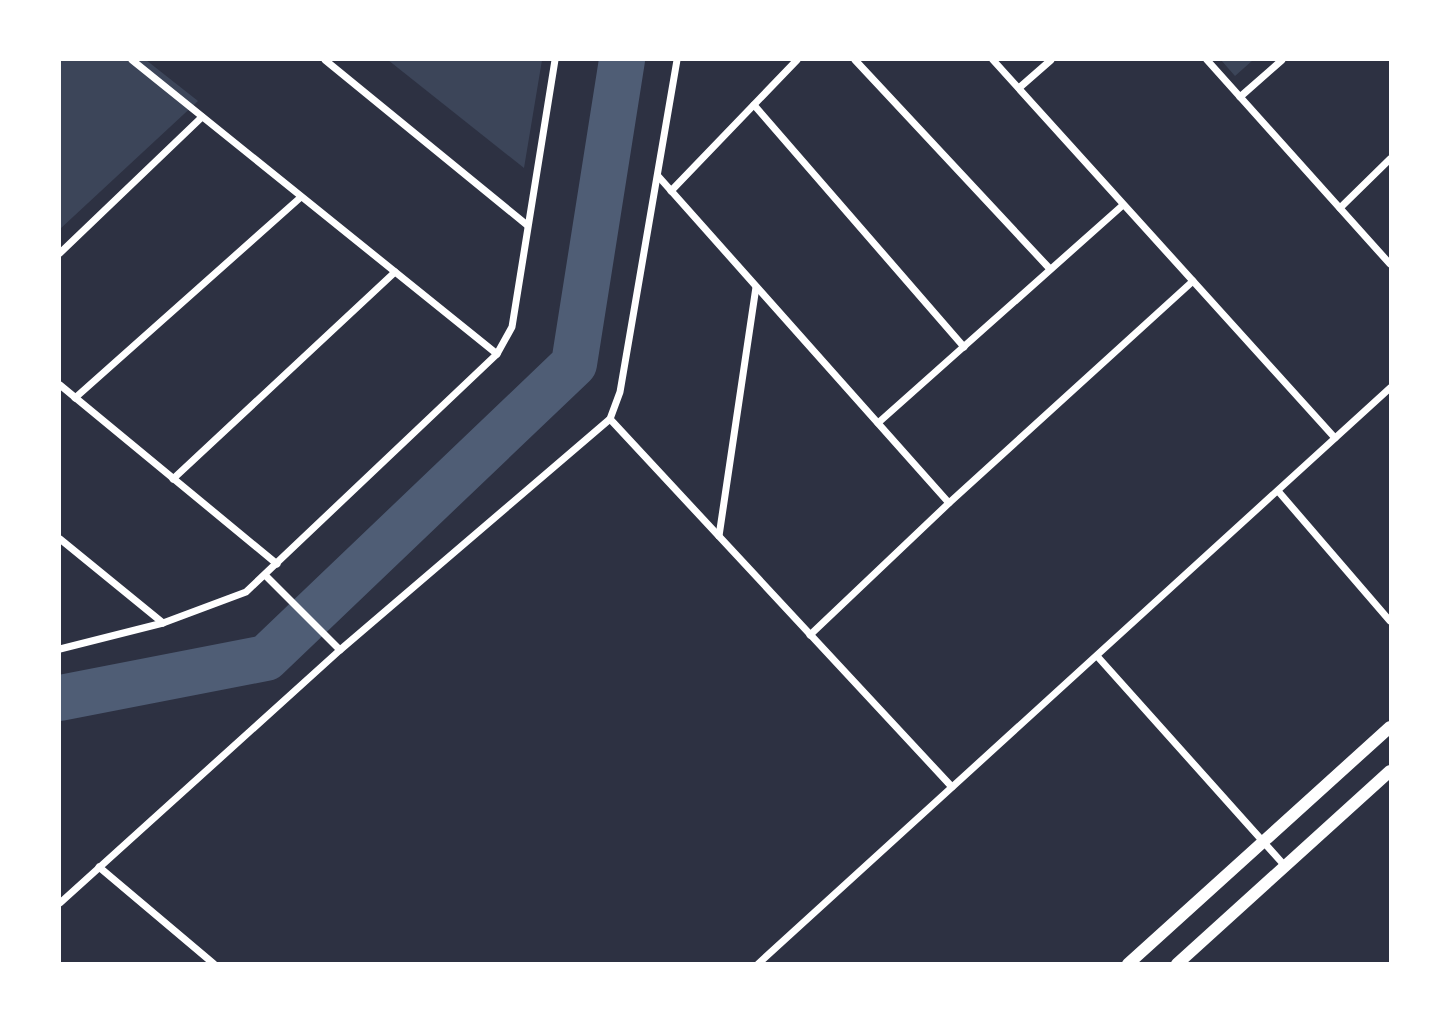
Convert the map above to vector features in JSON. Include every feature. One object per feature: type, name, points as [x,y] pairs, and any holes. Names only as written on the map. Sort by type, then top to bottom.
[{"type":"street","points":[[132,60],[497,354]]},
{"type":"street","points":[[325,60],[527,225]]},
{"type":"street","points":[[60,649],[163,623],[246,593],[497,354],[512,327],[555,60]]},
{"type":"street","points":[[60,903],[340,650],[610,419],[620,392],[677,60]]},
{"type":"street","points":[[671,191],[797,60]]},
{"type":"street","points":[[855,60],[1050,270]]},
{"type":"street","points":[[993,60],[1335,438]]},
{"type":"street","points":[[1019,88],[1051,60]]},
{"type":"street","points":[[1207,60],[1391,264]]},
{"type":"street","points":[[1240,97],[1282,60]]},
{"type":"street","points":[[754,105],[964,347]]},
{"type":"street","points":[[60,253],[202,117]]},
{"type":"street","points":[[1340,208],[1391,159]]},
{"type":"street","points":[[658,176],[949,503]]},
{"type":"street","points":[[75,398],[301,197]]},
{"type":"street","points":[[878,423],[1123,205]]},
{"type":"street","points":[[173,479],[395,272]]},
{"type":"street","points":[[810,635],[949,503],[1193,281]]},
{"type":"street","points":[[719,536],[756,287]]},
{"type":"street","points":[[60,385],[277,564]]},
{"type":"street","points":[[758,964],[1391,388]]},
{"type":"street","points":[[610,419],[952,787]]},
{"type":"street","points":[[1278,491],[1391,621]]},
{"type":"street","points":[[60,539],[163,623]]},
{"type":"street","points":[[265,575],[340,650]]},
{"type":"street","points":[[1097,656],[1285,866]]},
{"type":"street","points":[[1128,964],[1391,727]]},
{"type":"street","points":[[1177,964],[1391,771]]},
{"type":"street","points":[[99,867],[215,964]]},
{"type":"shaded area","points":[[60,60],[146,60],[198,101],[60,229]]},
{"type":"shaded area","points":[[388,60],[542,60],[524,168]]},
{"type":"shaded area","points":[[1221,60],[1253,60],[1235,76]]},
{"type":"waterway","points":[[60,698],[266,658],[574,364],[622,60]]}]
